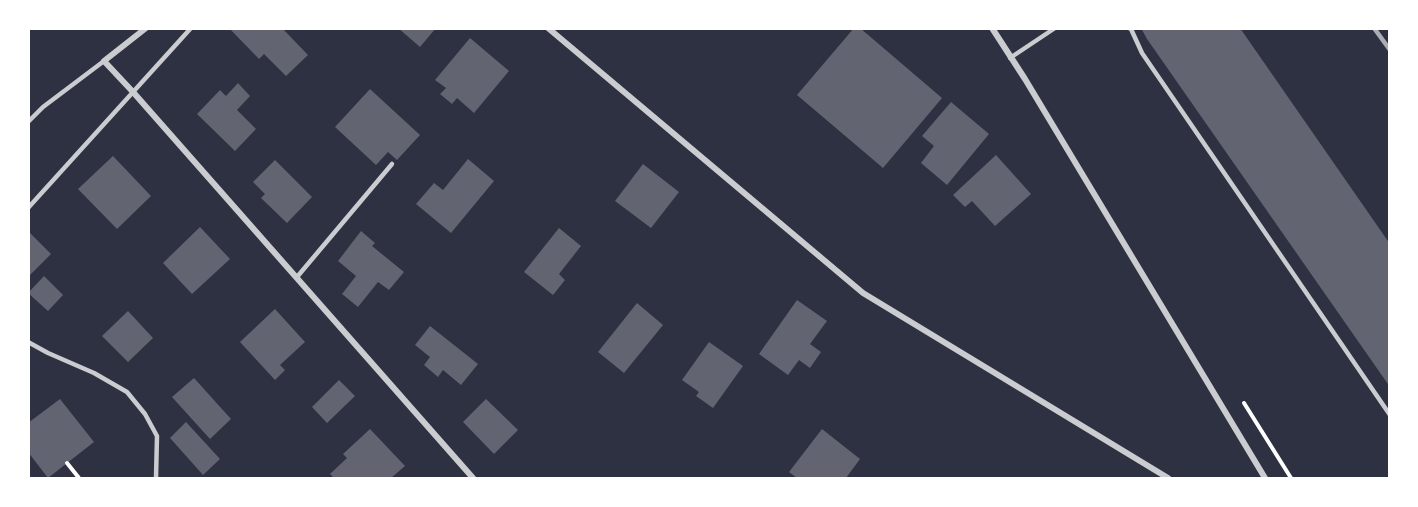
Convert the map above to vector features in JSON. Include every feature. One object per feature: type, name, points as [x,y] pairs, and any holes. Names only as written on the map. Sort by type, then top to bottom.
[{"type":"street","points":[[146,28],[104,61],[474,478]]},
{"type":"street","points":[[548,28],[863,293],[1168,478]]},
{"type":"street","points":[[992,28],[1265,478]]},
{"type":"lane","points":[[28,208],[192,28]]},
{"type":"lane","points":[[1010,58],[1055,28]]},
{"type":"lane","points":[[1129,28],[1142,53],[1389,415]]},
{"type":"lane","points":[[28,122],[43,107],[104,61]]},
{"type":"lane","points":[[297,278],[392,164]]},
{"type":"lane","points":[[28,342],[94,373],[127,392],[145,414],[157,436],[156,478]]},
{"type":"path","points":[[67,463],[79,478]]},
{"type":"building","points":[[229,28],[282,28],[308,55],[286,76],[264,54],[259,59]]},
{"type":"building","points":[[398,28],[436,28],[420,47]]},
{"type":"building","points":[[854,28],[860,28],[942,98],[883,168],[797,95]]},
{"type":"building","points":[[1141,28],[1240,28],[1390,244],[1390,387],[1147,39]]},
{"type":"building","points":[[470,38],[509,71],[474,113],[457,98],[452,104],[440,94],[446,88],[435,80]]},
{"type":"building","points":[[238,83],[250,96],[237,110],[256,129],[235,151],[197,114],[220,90],[226,96]]},
{"type":"building","points":[[370,89],[420,135],[397,160],[388,152],[376,165],[335,127]]},
{"type":"building","points":[[951,102],[989,134],[947,185],[921,163],[934,146],[922,136]]},
{"type":"building","points":[[996,155],[1031,194],[995,226],[972,201],[965,207],[953,195]]},
{"type":"building","points":[[113,156],[151,196],[117,229],[78,189]]},
{"type":"building","points":[[468,159],[494,181],[451,233],[416,204],[434,183],[443,190]]},
{"type":"building","points":[[275,160],[312,197],[287,223],[261,198],[265,194],[253,182]]},
{"type":"building","points":[[643,164],[679,192],[651,228],[615,201]]},
{"type":"building","points":[[200,227],[230,259],[192,294],[163,263]]},
{"type":"building","points":[[559,228],[581,246],[559,274],[565,280],[553,295],[524,272]]},
{"type":"building","points":[[28,231],[51,254],[28,277]]},
{"type":"building","points":[[361,231],[375,243],[372,246],[404,272],[389,290],[378,282],[358,307],[342,294],[356,276],[338,261]]},
{"type":"building","points":[[44,276],[63,295],[48,311],[28,293]]},
{"type":"building","points":[[797,300],[827,321],[810,344],[821,352],[810,368],[799,360],[788,375],[759,354]]},
{"type":"building","points":[[637,303],[663,325],[624,373],[598,352]]},
{"type":"building","points":[[275,309],[305,342],[280,365],[285,370],[275,380],[240,342]]},
{"type":"building","points":[[128,311],[153,338],[128,362],[102,336]]},
{"type":"building","points":[[430,326],[478,364],[461,385],[443,370],[438,377],[424,365],[430,357],[415,345]]},
{"type":"building","points":[[709,342],[743,366],[713,408],[696,396],[699,392],[682,380]]},
{"type":"building","points":[[194,378],[231,419],[210,439],[172,397]]},
{"type":"building","points":[[339,380],[355,396],[327,423],[312,407]]},
{"type":"building","points":[[60,399],[94,442],[48,478],[28,452],[28,423]]},
{"type":"building","points":[[486,399],[518,430],[494,454],[463,422]]},
{"type":"building","points":[[186,422],[220,459],[203,475],[170,438]]},
{"type":"building","points":[[370,429],[405,466],[391,478],[334,478],[330,474],[347,458],[343,454]]},
{"type":"building","points":[[822,429],[860,459],[846,478],[797,478],[789,472]]},
{"type":"railway","points":[[1374,28],[1390,50]]}]
